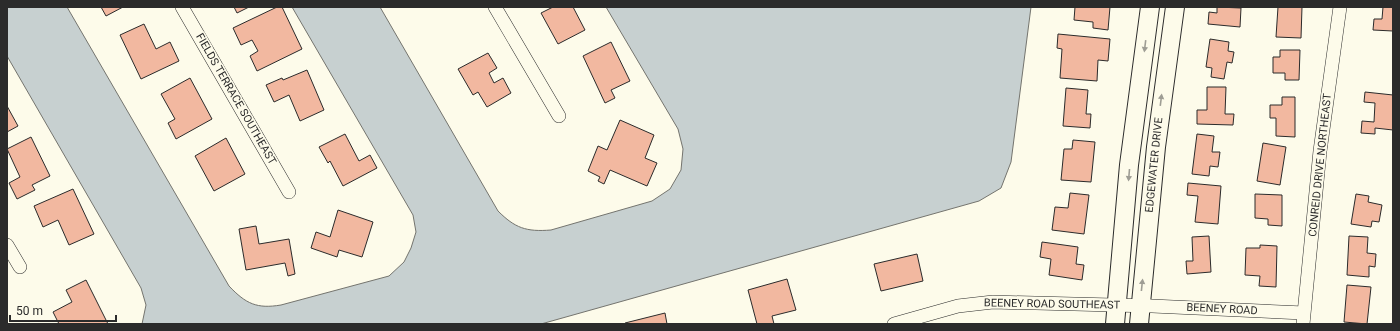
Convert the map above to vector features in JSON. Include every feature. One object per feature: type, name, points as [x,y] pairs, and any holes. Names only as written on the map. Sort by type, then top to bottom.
[{"type":"street","name":"FIELDS TERRACE SOUTHEAST","points":[[182,7],[289,192]]},
{"type":"street","points":[[495,7],[559,116]]},
{"type":"street","points":[[1115,324],[1129,165],[1150,7]]},
{"type":"street","name":"EDGEWATER DRIVE","points":[[1139,324],[1156,147],[1175,7]]},
{"type":"street","name":"CONREID DRIVE NORTHEAST","points":[[1303,319],[1320,151],[1340,7]]},
{"type":"street","points":[[7,245],[20,267]]},
{"type":"street","name":"BEENEY ROAD SOUTHEAST","points":[[894,324],[975,303],[1140,306]]},
{"type":"street","name":"BEENEY ROAD","points":[[1140,306],[1303,319]]},
{"type":"shaded area","points":[[7,7],[67,7],[229,286],[241,297],[252,304],[273,306],[389,276],[404,262],[411,248],[416,232],[413,215],[292,7],[380,7],[498,211],[504,217],[522,228],[551,230],[652,201],[670,189],[681,170],[683,149],[678,129],[606,7],[1031,7],[1011,162],[1001,188],[979,201],[541,324],[142,324],[146,305],[141,288],[7,56]]},
{"type":"building","points":[[101,7],[123,7],[106,16]]},
{"type":"building","points":[[234,7],[249,7],[237,13]]},
{"type":"building","points":[[277,7],[282,7],[302,49],[257,71],[250,56],[258,51],[252,40],[241,45],[233,28]]},
{"type":"building","points":[[553,7],[573,7],[585,30],[558,44],[541,13]]},
{"type":"building","points":[[1075,7],[1110,7],[1108,30],[1093,28],[1093,22],[1074,20]]},
{"type":"building","points":[[1217,7],[1241,8],[1240,27],[1208,24],[1209,12],[1217,13]]},
{"type":"building","points":[[1278,7],[1302,7],[1301,38],[1276,37]]},
{"type":"building","points":[[1383,7],[1393,7],[1393,31],[1373,30],[1374,19],[1382,19]]},
{"type":"building","points":[[144,24],[156,49],[170,42],[179,61],[141,79],[120,35]]},
{"type":"building","points":[[1058,34],[1110,39],[1108,61],[1098,60],[1097,81],[1060,78],[1062,49],[1057,48]]},
{"type":"building","points":[[1210,39],[1229,42],[1228,51],[1234,52],[1232,63],[1227,62],[1224,79],[1211,77],[1212,68],[1206,67]]},
{"type":"building","points":[[611,42],[630,81],[611,90],[615,98],[605,103],[583,56]]},
{"type":"building","points":[[1280,50],[1300,50],[1299,80],[1285,80],[1285,73],[1273,73],[1273,57],[1280,57]]},
{"type":"building","points":[[488,53],[497,68],[489,73],[494,83],[503,78],[511,93],[487,107],[478,92],[473,95],[458,69]]},
{"type":"building","points":[[307,70],[324,110],[300,121],[289,95],[274,102],[266,85]]},
{"type":"building","points":[[190,78],[212,119],[176,139],[168,123],[175,119],[161,94]]},
{"type":"building","points":[[1207,87],[1226,87],[1225,114],[1234,114],[1233,125],[1197,124],[1197,110],[1207,110]]},
{"type":"building","points":[[1066,88],[1088,90],[1086,114],[1091,114],[1090,128],[1063,126]]},
{"type":"building","points":[[1365,92],[1393,95],[1393,130],[1375,128],[1375,134],[1361,133],[1362,121],[1374,122],[1375,103],[1364,102]]},
{"type":"building","points":[[1282,97],[1295,97],[1295,137],[1276,136],[1276,118],[1270,118],[1270,105],[1282,105]]},
{"type":"building","points":[[7,106],[18,126],[7,132]]},
{"type":"building","points":[[620,120],[654,135],[645,158],[657,163],[647,186],[610,170],[604,184],[598,181],[600,177],[588,171],[598,146],[607,150]]},
{"type":"building","points":[[345,134],[359,161],[370,155],[377,168],[343,186],[330,161],[328,163],[319,147]]},
{"type":"building","points":[[1197,134],[1214,136],[1212,152],[1220,152],[1218,167],[1210,166],[1209,176],[1192,174]]},
{"type":"building","points":[[31,137],[50,176],[32,185],[35,190],[17,199],[9,183],[20,177],[7,149]]},
{"type":"building","points":[[226,138],[245,174],[214,191],[195,156]]},
{"type":"building","points":[[1073,140],[1095,142],[1091,182],[1061,180],[1064,149],[1072,149]]},
{"type":"building","points":[[1263,143],[1286,147],[1280,185],[1257,181]]},
{"type":"building","points":[[1188,183],[1221,186],[1218,224],[1195,222],[1198,196],[1187,195]]},
{"type":"building","points":[[73,189],[94,234],[69,245],[58,220],[43,227],[34,206]]},
{"type":"building","points":[[1070,193],[1089,195],[1084,234],[1052,230],[1055,207],[1068,208]]},
{"type":"building","points":[[1255,194],[1282,195],[1282,226],[1268,225],[1268,219],[1255,218]]},
{"type":"building","points":[[1356,194],[1369,196],[1368,202],[1382,205],[1379,222],[1372,221],[1371,227],[1351,224]]},
{"type":"building","points":[[338,210],[373,222],[362,257],[339,250],[337,257],[311,248],[316,232],[330,237]]},
{"type":"building","points":[[256,226],[259,244],[289,239],[295,274],[288,276],[285,263],[246,270],[239,229]]},
{"type":"building","points":[[1209,236],[1211,272],[1187,274],[1186,261],[1193,261],[1192,237]]},
{"type":"building","points":[[1349,236],[1368,237],[1367,253],[1376,254],[1375,267],[1369,266],[1369,277],[1347,275]]},
{"type":"building","points":[[1042,242],[1078,247],[1076,264],[1084,265],[1082,280],[1049,275],[1051,259],[1040,257]]},
{"type":"building","points":[[1260,245],[1277,246],[1276,287],[1259,286],[1260,276],[1245,275],[1246,248],[1260,248]]},
{"type":"building","points":[[917,254],[923,281],[881,291],[874,264]]},
{"type":"building","points":[[787,279],[796,310],[772,316],[774,324],[757,324],[748,290]]},
{"type":"building","points":[[86,280],[108,324],[59,324],[53,312],[72,302],[66,290]]},
{"type":"building","points":[[1347,285],[1371,287],[1367,324],[1344,322]]},
{"type":"building","points":[[665,313],[667,324],[625,323]]}]
